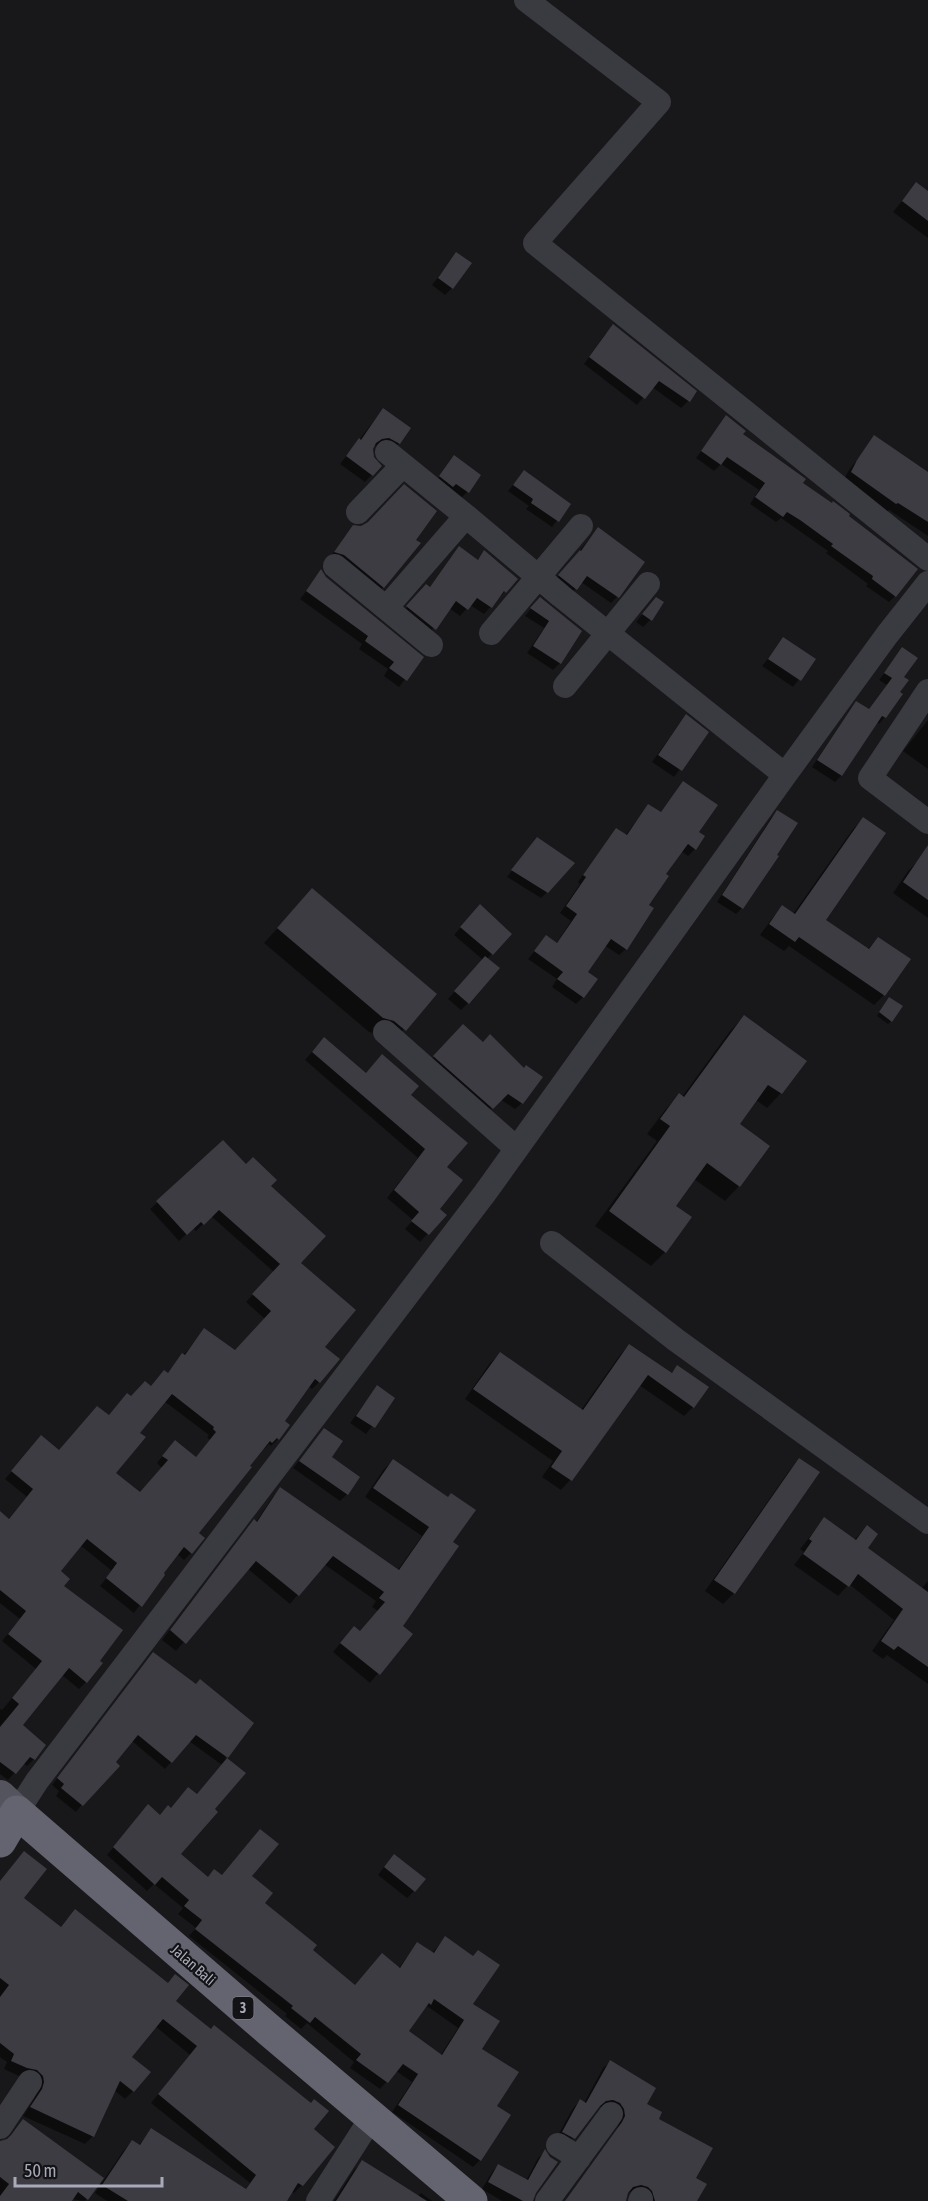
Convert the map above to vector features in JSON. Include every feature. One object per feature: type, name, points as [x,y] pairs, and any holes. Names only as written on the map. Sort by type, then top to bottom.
[{"type":"highway","points":[[0,1840],[9,1804]]},
{"type":"highway","name":"Jalan Bali","points":[[9,1804],[471,2201]]},
{"type":"street","points":[[526,0],[659,102],[535,243],[928,559]]},
{"type":"street","points":[[358,513],[395,458],[539,578],[785,775]]},
{"type":"street","points":[[386,608],[466,516]]},
{"type":"street","points":[[491,633],[580,526]]},
{"type":"street","points":[[335,566],[431,645]]},
{"type":"street","points":[[9,1804],[37,1781],[478,1202],[785,775],[887,635],[928,583]]},
{"type":"street","points":[[565,686],[648,584]]},
{"type":"street","points":[[928,691],[870,778],[928,822]]},
{"type":"street","points":[[385,1032],[516,1148]]},
{"type":"street","points":[[552,1243],[676,1340],[928,1522]]},
{"type":"street","points":[[0,2127],[30,2082]]},
{"type":"street","points":[[547,2201],[611,2115]]},
{"type":"street","points":[[318,2201],[372,2117]]},
{"type":"street","points":[[558,2145],[579,2158]]},
{"type":"building","points":[[916,182],[928,191],[928,221],[902,201]]},
{"type":"building","points":[[456,252],[472,263],[453,289],[438,278]]},
{"type":"building","points":[[613,324],[697,391],[690,402],[659,381],[645,399],[589,357]]},
{"type":"building","points":[[383,408],[411,428],[400,444],[389,438],[376,443],[373,449],[374,457],[382,466],[373,476],[346,456],[359,438],[361,440]]},
{"type":"building","points":[[726,415],[746,431],[743,434],[806,479],[803,483],[832,503],[833,501],[918,569],[896,597],[872,579],[873,576],[800,520],[787,512],[783,517],[755,497],[765,483],[727,457],[721,465],[701,451]]},
{"type":"building","points":[[874,435],[928,472],[928,522],[898,503],[896,504],[851,472]]},
{"type":"building","points":[[454,455],[481,475],[469,493],[456,484],[453,487],[439,476]]},
{"type":"building","points":[[524,470],[571,504],[559,522],[531,503],[533,499],[513,485]]},
{"type":"building","points":[[404,484],[437,511],[416,540],[421,543],[384,588],[344,555],[334,552],[353,525],[361,526],[368,522]]},
{"type":"building","points":[[598,527],[645,562],[619,598],[587,576],[577,590],[558,575],[581,551]]},
{"type":"building","points":[[459,546],[478,560],[484,550],[518,579],[506,593],[504,591],[492,608],[477,598],[468,610],[456,601],[436,630],[406,606],[426,584],[430,587]]},
{"type":"building","points":[[321,569],[326,577],[424,657],[407,681],[389,668],[394,662],[365,641],[368,636],[306,591]]},
{"type":"building","points":[[540,597],[582,631],[561,664],[533,646],[549,621],[530,608]]},
{"type":"building","points":[[656,597],[664,602],[652,621],[642,614]]},
{"type":"building","points":[[783,637],[816,659],[801,681],[768,659]]},
{"type":"building","points":[[902,647],[918,658],[904,677],[909,680],[900,692],[903,694],[886,718],[882,716],[842,776],[817,760],[856,701],[869,709],[892,678],[884,673]]},
{"type":"building","points":[[686,714],[709,732],[682,771],[658,755]]},
{"type":"building","points":[[683,781],[718,805],[699,832],[705,836],[696,850],[688,844],[666,874],[669,876],[649,905],[654,908],[627,950],[611,939],[588,972],[598,979],[584,998],[557,979],[563,972],[534,951],[546,935],[557,943],[577,914],[566,906],[586,877],[583,875],[616,828],[627,835],[648,804],[661,812]]},
{"type":"building","points":[[777,810],[798,823],[743,909],[722,895]]},
{"type":"building","points":[[863,817],[886,833],[826,920],[869,949],[878,937],[911,959],[885,996],[799,937],[795,942],[769,924],[782,905],[795,914]]},
{"type":"building","points":[[537,837],[575,863],[548,893],[511,870]]},
{"type":"building","points":[[928,845],[928,900],[903,882]]},
{"type":"building","points":[[312,888],[437,994],[406,1031],[394,1021],[383,1018],[277,928]]},
{"type":"building","points":[[480,904],[512,934],[493,955],[460,927]]},
{"type":"building","points":[[485,956],[500,968],[469,1004],[454,991]]},
{"type":"building","points":[[889,997],[903,1006],[892,1022],[879,1012]]},
{"type":"building","points":[[744,1015],[807,1061],[782,1094],[768,1085],[740,1124],[770,1146],[740,1187],[707,1163],[676,1206],[692,1217],[666,1253],[609,1211],[670,1126],[660,1119],[679,1093],[684,1097]]},
{"type":"building","points":[[463,1024],[483,1042],[490,1034],[524,1068],[526,1065],[543,1077],[523,1104],[508,1094],[493,1109],[433,1056]]},
{"type":"building","points":[[324,1037],[366,1073],[382,1054],[419,1086],[411,1095],[468,1143],[447,1167],[463,1180],[440,1209],[447,1215],[429,1235],[411,1221],[419,1212],[394,1190],[425,1149],[312,1052]]},
{"type":"building","points":[[223,1140],[246,1164],[253,1157],[277,1180],[271,1186],[326,1236],[301,1263],[356,1310],[325,1347],[340,1359],[320,1383],[315,1379],[285,1421],[290,1425],[279,1440],[277,1438],[272,1443],[270,1441],[199,1533],[205,1538],[192,1554],[184,1547],[142,1607],[106,1578],[117,1563],[87,1539],[61,1571],[70,1579],[64,1586],[123,1630],[100,1661],[103,1663],[87,1683],[69,1668],[23,1725],[46,1745],[35,1760],[30,1757],[16,1774],[0,1762],[0,1727],[19,1704],[12,1698],[42,1661],[8,1634],[26,1611],[0,1590],[0,1511],[9,1519],[33,1489],[11,1471],[41,1435],[59,1450],[97,1406],[109,1415],[127,1393],[131,1396],[145,1381],[151,1386],[164,1370],[168,1373],[182,1353],[185,1355],[204,1328],[235,1350],[271,1311],[252,1294],[280,1264],[219,1210],[204,1225],[201,1222],[187,1235],[156,1201]],"holes":[[[172,1394],[214,1427],[216,1432],[196,1457],[175,1440],[162,1456],[168,1460],[140,1492],[116,1473],[146,1437],[140,1433]]]},
{"type":"building","points":[[629,1344],[672,1373],[677,1365],[709,1387],[694,1408],[648,1375],[572,1481],[551,1467],[562,1451],[473,1389],[500,1352],[583,1410]]},
{"type":"building","points":[[377,1385],[395,1398],[375,1428],[356,1416]]},
{"type":"building","points":[[324,1428],[343,1441],[332,1457],[360,1477],[348,1495],[299,1461]]},
{"type":"building","points":[[799,1458],[820,1472],[735,1594],[714,1580]]},
{"type":"building","points":[[393,1459],[448,1497],[451,1493],[476,1510],[453,1542],[459,1546],[403,1626],[413,1634],[380,1675],[340,1643],[354,1626],[360,1631],[385,1602],[379,1598],[384,1592],[333,1556],[299,1596],[256,1561],[186,1644],[170,1630],[254,1519],[257,1522],[280,1487],[399,1570],[429,1527],[373,1488]]},
{"type":"building","points":[[824,1517],[856,1540],[867,1525],[878,1534],[868,1548],[928,1592],[928,1667],[898,1646],[894,1650],[881,1641],[903,1609],[858,1574],[849,1587],[803,1554],[812,1541],[809,1539]]},
{"type":"building","points":[[153,1652],[196,1684],[200,1679],[254,1723],[228,1758],[196,1735],[172,1763],[138,1735],[116,1762],[120,1766],[83,1806],[61,1788],[64,1784],[57,1778]]},
{"type":"building","points":[[227,1758],[246,1773],[215,1809],[218,1812],[181,1854],[208,1877],[214,1869],[222,1875],[260,1829],[279,1844],[252,1876],[273,1893],[265,1903],[317,1945],[313,1950],[355,1985],[382,1953],[400,1968],[417,1942],[434,1953],[445,1936],[473,1956],[478,1950],[500,1965],[473,2004],[500,2021],[482,2049],[519,2072],[497,2106],[511,2115],[481,2161],[398,2105],[418,2074],[403,2064],[388,2083],[356,2060],[361,2054],[315,2017],[310,2023],[291,2008],[293,2006],[195,1929],[202,1920],[184,1906],[189,1900],[162,1877],[155,1885],[113,1847],[148,1804],[160,1815],[168,1805],[171,1808],[188,1787],[197,1794]],"holes":[[[434,1999],[464,2020],[442,2055],[409,2031]]]},
{"type":"building","points":[[24,1851],[47,1869],[24,1898],[61,1927],[75,1909],[168,1983],[175,1974],[189,1985],[176,2001],[211,2029],[214,2025],[311,2103],[314,2099],[329,2111],[314,2129],[335,2147],[303,2186],[298,2183],[287,2201],[128,2201],[102,2185],[132,2140],[140,2145],[151,2128],[246,2189],[256,2175],[158,2094],[197,2046],[163,2019],[132,2057],[151,2072],[134,2092],[120,2081],[94,2137],[30,2107],[42,2089],[43,2076],[37,2070],[11,2061],[14,2054],[0,2043],[0,1997],[9,1985],[0,1978],[0,1881]]},
{"type":"building","points":[[394,1854],[426,1879],[415,1892],[384,1867]]},
{"type":"building","points":[[610,2060],[656,2088],[647,2104],[662,2112],[659,2119],[713,2148],[696,2178],[707,2184],[697,2201],[655,2201],[652,2191],[641,2185],[633,2187],[626,2201],[565,2201],[625,2116],[620,2103],[613,2100],[606,2101],[575,2139],[562,2132],[580,2099],[586,2103]]},
{"type":"building","points":[[23,2119],[104,2178],[88,2200],[78,2192],[72,2201],[0,2201],[0,2196],[9,2184],[0,2177],[0,2141],[7,2139]]},
{"type":"building","points":[[545,2149],[550,2157],[558,2162],[533,2201],[523,2201],[488,2182],[498,2164],[528,2180]]},
{"type":"building","points":[[362,2160],[391,2178],[427,2201],[336,2201]]}]
